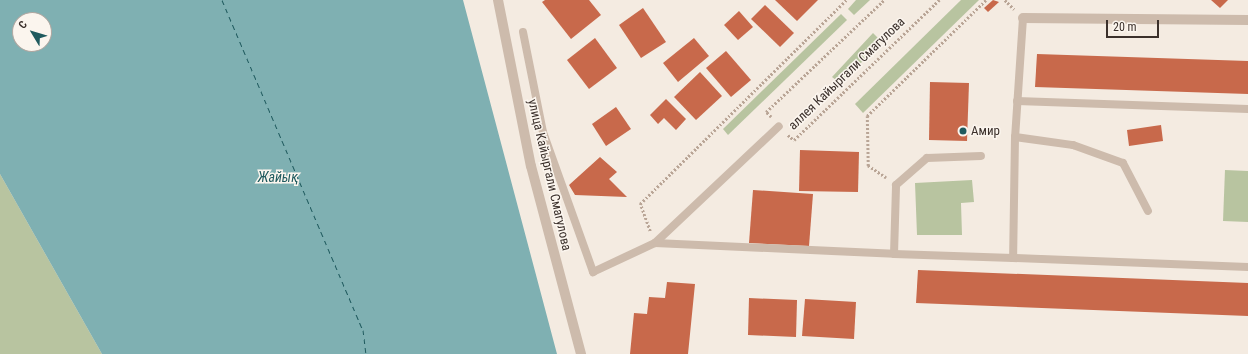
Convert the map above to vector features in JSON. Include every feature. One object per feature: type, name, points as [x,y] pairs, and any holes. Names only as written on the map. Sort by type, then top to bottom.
[{"type":"street","name":"улица Кайыргали Смагулова","points":[[498,0],[531,166],[581,354]]},
{"type":"street","points":[[1023,18],[1248,20]]},
{"type":"lane","points":[[1013,258],[1015,137],[1023,18]]},
{"type":"lane","points":[[523,32],[543,132],[593,272],[655,243],[779,126]]},
{"type":"lane","points":[[1017,101],[1248,109]]},
{"type":"lane","points":[[1015,137],[1073,145],[1123,163],[1148,211]]},
{"type":"lane","points":[[894,254],[896,185],[927,158],[981,156]]},
{"type":"lane","points":[[655,243],[894,254],[1248,267]]},
{"type":"path","points":[[655,243],[640,204],[846,0]]},
{"type":"path","name":"аллея Кайыргали Смагулова","points":[[884,0],[766,112],[794,140],[939,0]]},
{"type":"path","points":[[896,185],[868,166],[867,116],[986,0]]},
{"type":"green space","points":[[856,0],[870,0],[854,15],[848,9]]},
{"type":"green space","points":[[961,0],[979,0],[863,113],[855,104]]},
{"type":"green space","points":[[841,14],[847,20],[728,135],[723,129]]},
{"type":"green space","points":[[873,33],[881,41],[872,56],[854,67],[840,83],[832,77]]},
{"type":"green space","points":[[1225,170],[1248,171],[1248,222],[1223,221]]},
{"type":"green space","points":[[0,174],[102,354],[0,354]]},
{"type":"green space","points":[[972,180],[974,202],[961,203],[962,235],[917,235],[915,183]]},
{"type":"water","name":"Жайық","points":[[0,0],[463,0],[557,354],[102,354],[0,174]]},
{"type":"building","points":[[545,0],[589,0],[601,15],[571,39],[542,2]]},
{"type":"building","points":[[775,0],[818,0],[797,21]]},
{"type":"building","points":[[993,0],[999,2],[988,12],[984,8]]},
{"type":"building","points":[[1211,0],[1228,0],[1220,8]]},
{"type":"building","points":[[765,5],[794,33],[780,47],[751,19]]},
{"type":"building","points":[[643,8],[666,42],[641,58],[619,25]]},
{"type":"building","points":[[739,11],[753,27],[738,40],[724,25]]},
{"type":"building","points":[[595,38],[617,68],[589,89],[567,60]]},
{"type":"building","points":[[694,38],[709,56],[678,82],[663,63]]},
{"type":"building","points":[[726,51],[751,80],[731,97],[706,68]]},
{"type":"building","points":[[1037,54],[1248,61],[1248,94],[1035,87]]},
{"type":"building","points":[[700,72],[722,96],[696,120],[674,97]]},
{"type":"building","points":[[930,82],[969,83],[967,141],[929,140]]},
{"type":"building","points":[[666,99],[686,119],[676,130],[664,118],[658,124],[650,115]]},
{"type":"building","points":[[616,107],[631,129],[606,146],[592,124]]},
{"type":"building","points":[[1161,125],[1163,141],[1129,146],[1127,130]]},
{"type":"building","points":[[800,150],[859,152],[858,192],[799,191]]},
{"type":"building","points":[[600,157],[617,172],[609,179],[627,197],[575,195],[569,185]]},
{"type":"building","points":[[753,190],[813,194],[809,246],[749,243]]},
{"type":"building","points":[[918,270],[1248,283],[1248,316],[916,303]]},
{"type":"building","points":[[667,282],[695,284],[688,354],[630,354],[634,313],[647,314],[649,297],[665,298]]},
{"type":"building","points":[[749,298],[797,300],[796,337],[748,335]]},
{"type":"building","points":[[805,299],[856,302],[854,339],[802,336]]},
{"type":"ferry route","points":[[222,0],[363,330],[366,354]]},
{"type":"place","name":"Амир","points":[[963,131]]}]
